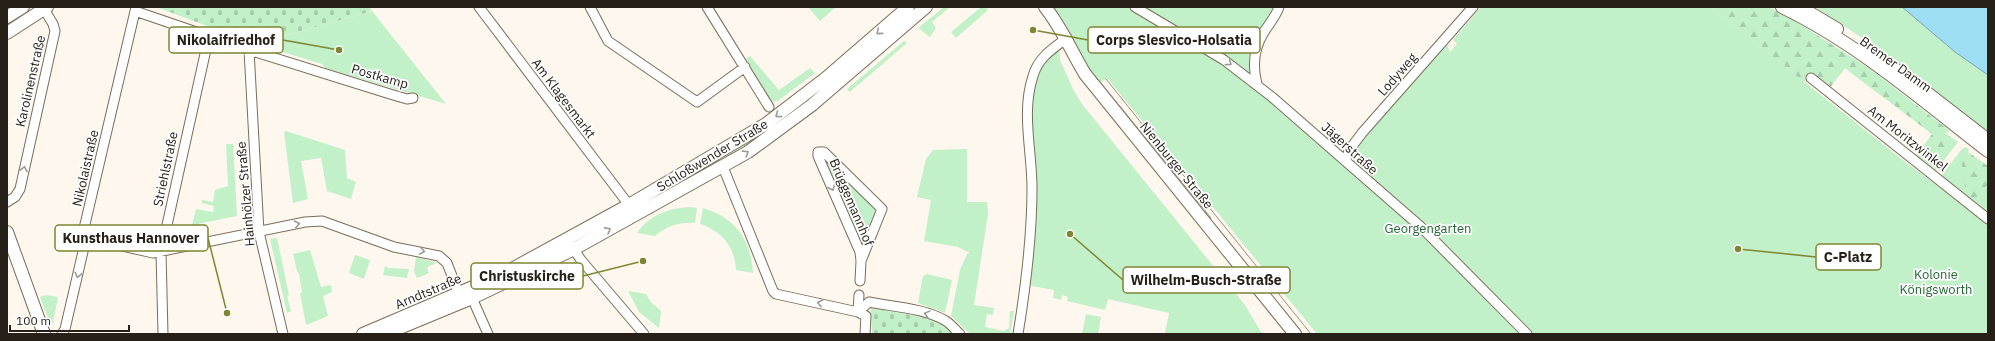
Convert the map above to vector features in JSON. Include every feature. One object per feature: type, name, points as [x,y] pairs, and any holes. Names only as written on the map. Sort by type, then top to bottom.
[{"type":"main road","points":[[7,17],[23,7]]},
{"type":"main road","name":"Schloßwender Straße","points":[[571,244],[629,205],[775,118],[826,78],[908,7]]},
{"type":"main road","name":"Schloßwender Straße","points":[[571,244],[723,167],[748,152],[794,120],[926,7]]},
{"type":"main road","name":"Nienburger Straße","points":[[1045,7],[1067,38],[1073,54],[1085,74],[1295,334]]},
{"type":"main road","name":"Bremer Damm","points":[[1782,7],[1824,30],[1872,62],[1970,132],[1988,140]]},
{"type":"main road","name":"Bremer Damm","points":[[1800,7],[1877,56],[1970,132],[1988,151]]},
{"type":"main road","points":[[7,33],[45,8]]},
{"type":"main road","points":[[7,232],[44,333]]},
{"type":"main road","name":"Arndtstraße","points":[[363,334],[459,294],[571,244]]},
{"type":"main road","name":"Arndtstraße","points":[[385,334],[472,298],[571,244]]},
{"type":"street","name":"Am Klagesmarkt","points":[[479,7],[629,205]]},
{"type":"street","points":[[590,7],[608,41],[696,102],[745,67]]},
{"type":"street","points":[[707,7],[769,107]]},
{"type":"street","name":"Jägerstraße","points":[[1135,7],[1224,60],[1257,84],[1421,227],[1527,334]]},
{"type":"street","points":[[1257,84],[1253,70],[1254,55],[1264,32],[1279,7]]},
{"type":"street","name":"Lodyweg","points":[[1345,161],[1350,149],[1362,133],[1473,7]]},
{"type":"street","name":"Karolinenstraße","points":[[7,202],[15,197],[20,189],[55,31],[45,8]]},
{"type":"street","name":"Postkamp","points":[[136,9],[248,50],[390,94],[413,98]]},
{"type":"street","name":"Nikolaistraße","points":[[62,334],[65,329],[85,243],[82,237],[136,9]]},
{"type":"street","points":[[1186,37],[1205,43],[1221,44],[1250,39],[1264,32]]},
{"type":"street","name":"Striehlstraße","points":[[163,334],[161,252],[209,36]]},
{"type":"street","points":[[1018,334],[1030,239],[1032,187],[1028,96],[1033,74],[1040,60],[1067,38]]},
{"type":"street","name":"Hainhölzer Straße","points":[[248,50],[259,232],[283,334]]},
{"type":"street","name":"Am Moritzwinkel","points":[[1810,78],[1988,219]]},
{"type":"street","name":"Brüggemannhof","points":[[860,281],[860,252],[818,156],[818,152],[824,152],[882,209],[861,261]]},
{"type":"street","points":[[723,167],[773,291],[776,294],[858,312],[866,316],[866,334]]},
{"type":"street","points":[[82,237],[153,253],[305,222],[322,221],[394,247],[428,252],[439,256],[447,263],[459,294]]},
{"type":"street","points":[[571,244],[644,334]]},
{"type":"street","points":[[858,312],[859,295]]},
{"type":"street","points":[[472,298],[488,334]]},
{"type":"street","points":[[858,312],[869,302],[914,310],[947,322],[960,334]]},
{"type":"green space","points":[[156,7],[369,7],[372,11],[256,44]]},
{"type":"green space","points":[[808,7],[836,7],[820,21]]},
{"type":"green space","points":[[944,7],[950,7],[932,22],[936,28],[930,37],[918,28]]},
{"type":"green space","points":[[981,7],[985,7],[988,10],[956,38],[951,32]]},
{"type":"green space","points":[[1054,7],[1279,7],[1259,42],[1257,84],[1345,161],[1445,39],[1450,52],[1457,44],[1453,40],[1481,7],[1710,7],[1908,164],[1988,223],[1988,334],[1317,334],[1107,78],[1099,84],[1086,65],[1061,16]]},
{"type":"green space","points":[[1710,7],[1769,7],[1789,17],[1870,69],[1950,131],[1945,133],[1958,142],[1935,172],[1915,157],[1932,134],[1845,68],[1829,89],[1810,75],[1804,82]]},
{"type":"green space","points":[[1815,7],[1902,7],[1955,52],[1988,75],[1988,135],[1859,36]]},
{"type":"green space","points":[[372,11],[446,104],[325,68],[322,64],[256,44]]},
{"type":"green space","points":[[904,41],[907,43],[850,92],[847,89]]},
{"type":"green space","points":[[1059,44],[1060,60],[1073,89],[1082,104],[1245,305],[1261,332],[1268,334],[1165,334],[1169,313],[1108,299],[1105,310],[1067,301],[1068,297],[1062,295],[1061,300],[1053,298],[1054,290],[1026,285],[1033,74]]},
{"type":"green space","points":[[750,56],[779,90],[810,68],[815,73],[779,100],[774,102],[770,99],[746,59]]},
{"type":"green space","points":[[837,75],[804,107],[738,153],[626,213]]},
{"type":"green space","points":[[286,131],[345,150],[347,178],[356,182],[351,199],[327,191],[321,158],[301,161],[308,199],[293,203],[284,132]]},
{"type":"green space","points":[[226,144],[233,144],[237,216],[192,225],[196,209],[213,212],[214,206],[202,203],[202,200],[213,202],[215,190],[228,186]]},
{"type":"green space","points":[[1965,147],[1969,149],[1968,152],[1988,166],[1988,184],[1974,205],[1970,201],[1965,188],[1961,150]]},
{"type":"green space","points":[[967,149],[967,202],[987,202],[988,214],[974,305],[994,308],[993,315],[987,314],[985,327],[1004,331],[1009,328],[1010,311],[1014,311],[1010,334],[970,334],[951,316],[960,270],[967,254],[970,253],[958,247],[924,241],[931,200],[917,197],[926,159],[933,150]]},
{"type":"green space","points":[[1961,150],[1969,201],[1941,176]]},
{"type":"green space","points":[[818,152],[882,209],[861,261]]},
{"type":"green space","points":[[1988,184],[1988,215],[1974,205]]},
{"type":"green space","points":[[690,207],[697,208],[695,223],[674,225],[655,236],[637,233],[647,221],[660,214],[675,209]]},
{"type":"green space","points":[[703,208],[715,212],[733,224],[740,232],[749,250],[753,273],[736,270],[733,254],[726,241],[715,231],[700,224]]},
{"type":"green space","points":[[277,238],[289,295],[287,296],[291,311],[287,313],[270,239]]},
{"type":"green space","points":[[310,250],[321,287],[331,285],[332,292],[323,296],[328,316],[306,325],[300,293],[302,292],[299,274],[293,254]]},
{"type":"green space","points":[[355,255],[370,260],[364,279],[349,273]]},
{"type":"green space","points":[[416,257],[437,263],[427,267],[429,273],[417,278],[414,272]]},
{"type":"green space","points":[[385,266],[389,268],[409,269],[407,278],[383,275]]},
{"type":"green space","points":[[927,274],[952,280],[945,313],[918,303],[923,276]]},
{"type":"green space","points":[[628,291],[646,294],[651,302],[661,311],[659,328],[639,312]]},
{"type":"green space","points":[[46,295],[58,297],[53,323],[50,324],[40,297]]},
{"type":"green space","points":[[872,307],[916,314],[937,322],[955,334],[952,334],[944,327],[924,318],[903,313],[871,309]]},
{"type":"green space","points":[[871,309],[903,313],[924,318],[944,327],[952,334],[872,334]]},
{"type":"green space","points":[[1086,314],[1101,317],[1098,334],[1082,334]]},
{"type":"water","points":[[1902,7],[1988,7],[1988,75],[1955,52]]},
{"type":"tram line","points":[[1106,79],[1311,334]]},
{"type":"tram line","points":[[1101,83],[1211,218]]},
{"type":"place","name":"Corps Slesvico-Holsatia","points":[[1033,30]]},
{"type":"place","name":"Nikolaifriedhof","points":[[339,50]]},
{"type":"place","name":"Wilhelm-Busch-Straße","points":[[1070,234]]},
{"type":"place","name":"C-Platz","points":[[1738,249]]},
{"type":"place","name":"Christuskirche","points":[[643,261]]},
{"type":"place","name":"Kunsthaus Hannover","points":[[227,313]]},
{"type":"park label","name":"Georgengarten","points":[[1428,228]]},
{"type":"park label","name":"Kolonie Königsworth","points":[[1936,282]]}]
